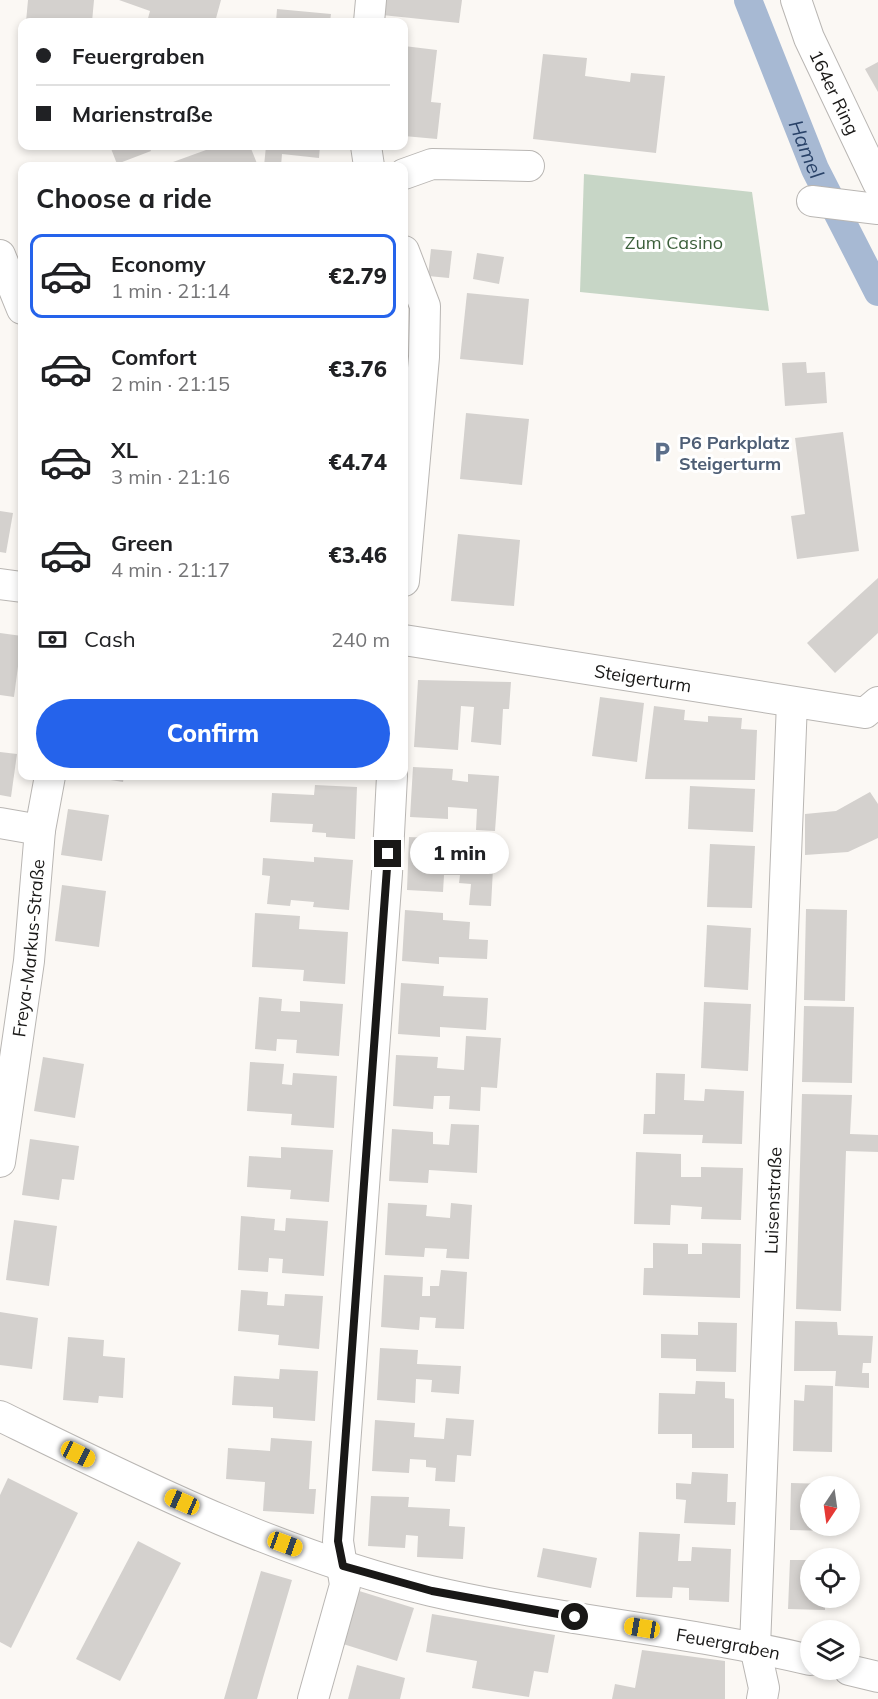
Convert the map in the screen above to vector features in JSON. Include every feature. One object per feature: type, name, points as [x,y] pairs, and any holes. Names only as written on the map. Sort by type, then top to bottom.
[{"type":"street","points":[[369,18],[371,0]]},
{"type":"street","name":"164er Ring","points":[[796,0],[809,38],[878,183]]},
{"type":"street","points":[[408,173],[432,164],[529,166]]},
{"type":"street","points":[[812,201],[866,208]]},
{"type":"street","points":[[0,255],[18,299]]},
{"type":"street","points":[[408,261],[425,306],[424,357],[408,536]]},
{"type":"street","points":[[0,584],[18,586]]},
{"type":"street","name":"Steigerturm","points":[[408,641],[874,716]]},
{"type":"street","name":"Luisenstraße","points":[[762,1699],[764,1688],[755,1647],[792,702]]},
{"type":"street","name":"Freya-Markus-Straße","points":[[0,1162],[7,1063],[29,961],[40,830],[49,780]]},
{"type":"street","points":[[313,1699],[345,1585],[338,1541],[392,780]]},
{"type":"street","points":[[0,823],[40,830]]},
{"type":"street","name":"Feuergraben","points":[[0,1416],[117,1473],[246,1530],[343,1566],[432,1591],[755,1647],[800,1658]]},
{"type":"street","points":[[860,1673],[878,1677]]},
{"type":"green space","name":"Zum Casino","points":[[584,174],[752,192],[769,311],[580,292]]},
{"type":"building","points":[[28,0],[94,0],[92,18],[26,18]]},
{"type":"building","points":[[119,0],[221,0],[216,18],[148,18],[150,11]]},
{"type":"building","points":[[384,0],[462,0],[459,23],[382,15]]},
{"type":"building","points":[[277,9],[331,14],[330,18],[276,18]]},
{"type":"building","points":[[408,46],[437,50],[431,102],[441,103],[437,139],[408,136]]},
{"type":"building","points":[[543,54],[587,58],[585,76],[630,82],[631,73],[665,76],[656,153],[533,139]]},
{"type":"building","points":[[878,62],[878,92],[865,69]]},
{"type":"building","points":[[112,150],[151,151],[122,162],[116,162]]},
{"type":"building","points":[[206,150],[252,150],[256,162],[173,162]]},
{"type":"building","points":[[266,150],[320,150],[319,158],[282,154],[281,162],[264,162]]},
{"type":"building","points":[[431,249],[452,251],[449,278],[428,276]]},
{"type":"building","points":[[477,253],[504,257],[499,284],[473,279]]},
{"type":"building","points":[[467,293],[529,299],[523,365],[460,359]]},
{"type":"building","points":[[806,362],[807,373],[825,372],[827,403],[785,406],[782,363]]},
{"type":"building","points":[[466,413],[529,419],[522,485],[460,479]]},
{"type":"building","points":[[843,432],[859,551],[797,559],[791,516],[805,514],[795,438]]},
{"type":"building","points":[[0,511],[13,513],[6,553],[0,552]]},
{"type":"building","points":[[458,534],[520,540],[514,606],[451,601]]},
{"type":"building","points":[[878,578],[878,633],[835,673],[807,643]]},
{"type":"building","points":[[0,633],[18,635],[18,666],[14,697],[0,695]]},
{"type":"building","points":[[418,680],[511,682],[509,709],[503,709],[501,745],[471,742],[474,707],[461,706],[458,750],[414,747]]},
{"type":"building","points":[[600,697],[644,703],[637,762],[592,756]]},
{"type":"building","points":[[654,706],[685,710],[684,720],[708,722],[708,716],[742,718],[741,729],[757,730],[755,780],[645,779]]},
{"type":"building","points":[[0,752],[17,754],[11,797],[0,795]]},
{"type":"building","points":[[413,767],[453,769],[452,780],[468,782],[468,774],[499,776],[495,831],[476,830],[477,809],[448,807],[448,819],[410,817]]},
{"type":"building","points":[[315,785],[357,787],[355,839],[326,837],[326,833],[312,832],[313,824],[270,822],[272,793],[314,795]]},
{"type":"building","points":[[690,786],[755,789],[753,832],[688,829]]},
{"type":"building","points":[[870,792],[878,804],[878,838],[848,852],[805,855],[805,814],[836,811]]},
{"type":"building","points":[[68,809],[109,815],[102,861],[61,855]]},
{"type":"building","points":[[409,837],[450,839],[449,847],[494,850],[491,906],[469,905],[471,884],[459,883],[460,875],[444,875],[443,892],[407,890]]},
{"type":"building","points":[[710,844],[755,846],[752,908],[707,907]]},
{"type":"building","points":[[314,857],[353,860],[349,910],[313,907],[314,902],[291,900],[290,906],[267,904],[270,876],[262,875],[263,858],[314,862]]},
{"type":"building","points":[[62,885],[106,891],[99,947],[55,941]]},
{"type":"building","points":[[806,909],[847,910],[845,1001],[804,1000]]},
{"type":"building","points":[[405,910],[443,913],[443,920],[470,922],[469,939],[488,940],[487,959],[439,957],[439,964],[402,961]]},
{"type":"building","points":[[255,913],[300,916],[299,929],[348,932],[345,984],[303,981],[304,970],[252,967]]},
{"type":"building","points":[[707,925],[751,928],[748,990],[704,987]]},
{"type":"building","points":[[401,983],[444,986],[443,996],[488,998],[486,1030],[440,1027],[440,1037],[398,1034]]},
{"type":"building","points":[[259,997],[282,999],[281,1011],[300,1012],[300,1001],[343,1004],[339,1056],[296,1053],[297,1040],[277,1039],[276,1051],[255,1049]]},
{"type":"building","points":[[704,1002],[751,1004],[748,1071],[701,1068]]},
{"type":"building","points":[[804,1006],[854,1007],[852,1083],[802,1082]]},
{"type":"building","points":[[466,1036],[501,1038],[497,1088],[481,1087],[480,1111],[449,1109],[450,1096],[434,1096],[433,1109],[393,1106],[396,1055],[438,1057],[437,1068],[464,1070]]},
{"type":"building","points":[[43,1057],[84,1064],[75,1118],[34,1111]]},
{"type":"building","points":[[250,1062],[284,1064],[282,1084],[292,1085],[293,1073],[337,1076],[334,1128],[291,1125],[292,1114],[247,1111]]},
{"type":"building","points":[[656,1073],[685,1074],[684,1100],[704,1101],[705,1089],[744,1091],[742,1144],[702,1143],[703,1135],[643,1134],[644,1114],[655,1114]]},
{"type":"building","points":[[802,1094],[852,1095],[850,1134],[878,1135],[878,1152],[846,1151],[841,1311],[796,1309]]},
{"type":"building","points":[[451,1124],[479,1125],[477,1173],[429,1170],[428,1183],[389,1181],[392,1129],[433,1132],[433,1144],[449,1145]]},
{"type":"building","points":[[30,1139],[79,1146],[74,1180],[62,1179],[59,1200],[22,1195]]},
{"type":"building","points":[[281,1147],[333,1150],[329,1202],[290,1199],[291,1190],[247,1187],[249,1156],[281,1158]]},
{"type":"building","points":[[636,1152],[681,1154],[681,1177],[701,1177],[701,1167],[743,1168],[741,1220],[701,1219],[702,1207],[671,1205],[670,1225],[634,1224]]},
{"type":"building","points":[[388,1203],[427,1205],[426,1216],[450,1218],[451,1203],[472,1205],[469,1259],[446,1258],[447,1249],[425,1248],[424,1257],[385,1255]]},
{"type":"building","points":[[241,1216],[275,1219],[274,1230],[285,1231],[286,1218],[328,1221],[324,1276],[282,1273],[283,1259],[269,1258],[268,1272],[238,1270]]},
{"type":"building","points":[[14,1220],[57,1226],[49,1286],[6,1280]]},
{"type":"building","points":[[653,1243],[688,1244],[688,1254],[702,1254],[702,1243],[741,1244],[740,1298],[643,1295],[644,1268],[653,1268]]},
{"type":"building","points":[[441,1270],[467,1272],[464,1329],[435,1328],[436,1318],[420,1317],[419,1330],[381,1327],[384,1275],[423,1277],[422,1296],[430,1296],[430,1286],[439,1286]]},
{"type":"building","points":[[241,1290],[268,1292],[267,1305],[284,1306],[285,1294],[323,1296],[319,1349],[278,1345],[279,1335],[238,1331]]},
{"type":"building","points":[[0,1312],[38,1318],[32,1369],[0,1365]]},
{"type":"building","points":[[795,1321],[837,1322],[838,1335],[873,1336],[871,1363],[863,1363],[862,1373],[869,1373],[869,1388],[835,1386],[836,1371],[794,1371]]},
{"type":"building","points":[[698,1322],[737,1323],[736,1372],[696,1371],[696,1359],[661,1358],[661,1334],[698,1335]]},
{"type":"building","points":[[68,1337],[104,1340],[103,1356],[125,1358],[123,1398],[99,1396],[98,1403],[63,1400]]},
{"type":"building","points":[[380,1348],[418,1350],[417,1364],[461,1366],[459,1394],[431,1392],[432,1380],[416,1379],[415,1403],[377,1400]]},
{"type":"building","points":[[280,1369],[318,1371],[315,1421],[273,1418],[273,1407],[232,1405],[234,1376],[279,1379]]},
{"type":"building","points":[[696,1381],[725,1382],[725,1398],[734,1399],[734,1448],[692,1448],[692,1434],[658,1434],[659,1393],[695,1394]]},
{"type":"building","points":[[805,1385],[833,1386],[832,1452],[793,1451],[794,1400],[804,1401]]},
{"type":"building","points":[[446,1418],[474,1420],[471,1456],[457,1455],[455,1482],[435,1481],[436,1468],[426,1467],[426,1460],[410,1459],[409,1473],[372,1471],[375,1420],[415,1423],[414,1437],[444,1439]]},
{"type":"building","points":[[271,1438],[312,1441],[309,1489],[316,1489],[314,1514],[263,1511],[265,1482],[226,1479],[228,1448],[270,1451]]},
{"type":"building","points":[[692,1472],[728,1474],[727,1502],[736,1502],[735,1525],[684,1523],[686,1500],[676,1499],[676,1483],[691,1484]]},
{"type":"building","points":[[8,1478],[78,1513],[11,1648],[0,1642],[0,1495]]},
{"type":"building","points":[[791,1483],[800,1483],[800,1530],[790,1530]]},
{"type":"building","points":[[371,1496],[409,1497],[408,1507],[450,1509],[449,1526],[465,1527],[463,1559],[417,1557],[418,1536],[406,1535],[405,1548],[368,1546]]},
{"type":"building","points":[[639,1532],[680,1534],[678,1561],[691,1561],[692,1547],[731,1549],[729,1602],[689,1600],[689,1588],[673,1587],[672,1598],[636,1597]]},
{"type":"building","points":[[138,1541],[181,1563],[120,1681],[76,1659]]},
{"type":"building","points":[[543,1548],[597,1558],[591,1588],[537,1577]]},
{"type":"building","points":[[790,1560],[800,1560],[800,1608],[825,1608],[825,1610],[788,1609]]},
{"type":"building","points":[[261,1571],[292,1580],[257,1699],[224,1699]]},
{"type":"building","points":[[356,1590],[414,1608],[397,1661],[340,1643]]},
{"type":"building","points":[[432,1614],[555,1635],[548,1673],[534,1671],[529,1697],[472,1688],[477,1661],[426,1652]]},
{"type":"building","points":[[642,1650],[725,1661],[725,1699],[612,1699],[615,1684],[635,1688]]},
{"type":"building","points":[[357,1665],[405,1678],[400,1699],[348,1699]]},
{"type":"waterway","name":"Hamel","points":[[748,0],[815,169],[878,292]]},
{"type":"place","name":"P6 Parkplatz Steigerturm","points":[[662,452]]},
{"type":"route","points":[[388,854],[338,1541],[343,1566],[432,1591],[575,1617]]}]
